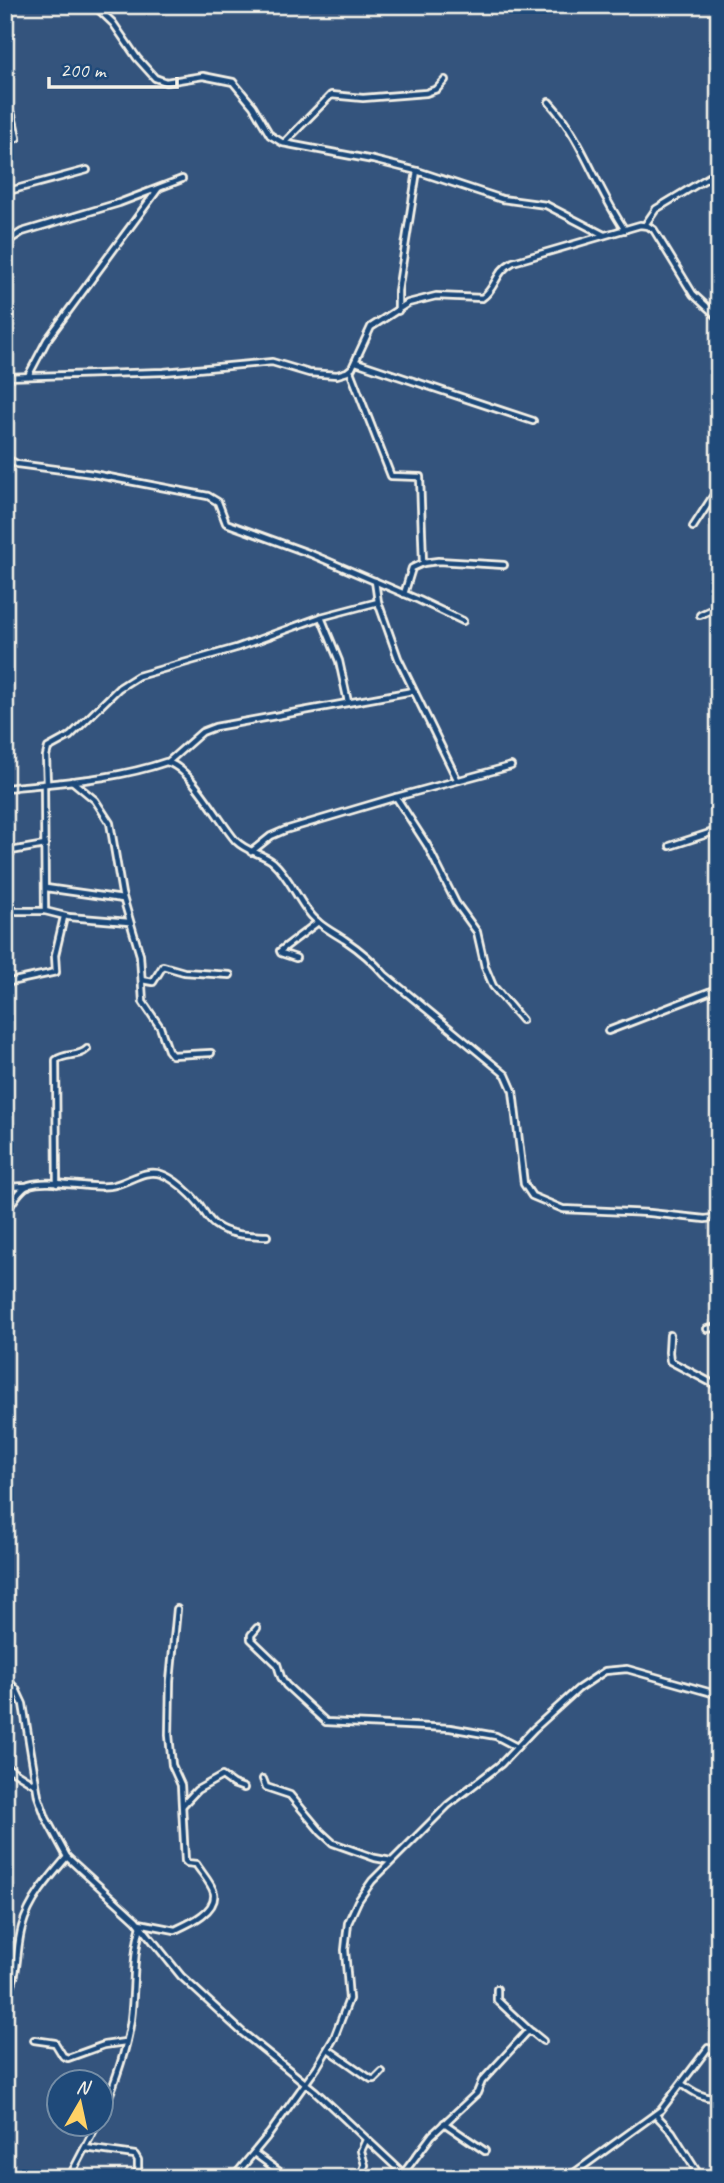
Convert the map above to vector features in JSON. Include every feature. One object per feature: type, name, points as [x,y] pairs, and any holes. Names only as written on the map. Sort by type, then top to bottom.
[{"type":"street","points":[[94,5],[113,23],[137,58],[155,78],[166,82],[203,76],[233,82],[253,106],[270,135],[283,143],[318,148],[417,171],[492,197],[546,205],[604,236]]},
{"type":"street","points":[[283,143],[331,95],[363,97],[426,93],[437,89],[445,80]]},
{"type":"street","points":[[548,102],[575,136],[598,184],[625,230]]},
{"type":"street","points":[[5,143],[17,138],[12,115]]},
{"type":"street","points":[[5,192],[87,170]]},
{"type":"street","points":[[398,310],[398,291],[417,171]]},
{"type":"street","points":[[5,377],[164,372],[272,362],[319,375],[337,375],[349,371],[356,362],[371,327],[408,303],[427,297],[482,298],[489,292],[499,272],[507,265],[533,255],[645,225],[656,209],[719,171]]},
{"type":"street","points":[[5,243],[22,232],[116,205],[182,180]]},
{"type":"street","points":[[28,376],[47,340],[158,189]]},
{"type":"street","points":[[645,225],[657,235],[696,299],[719,318]]},
{"type":"street","points":[[356,362],[533,421]]},
{"type":"street","points":[[349,371],[391,476],[419,477],[423,563]]},
{"type":"street","points":[[5,458],[17,464],[93,474],[208,496],[218,502],[226,523],[289,545],[463,621]]},
{"type":"street","points":[[693,527],[719,487]]},
{"type":"street","points":[[404,594],[412,568],[423,563],[439,561],[504,565]]},
{"type":"street","points":[[374,582],[378,602],[413,691],[457,779]]},
{"type":"street","points":[[700,615],[713,609],[719,601]]},
{"type":"street","points":[[45,911],[48,748],[69,736],[124,684],[145,674],[236,648],[321,617],[378,602]]},
{"type":"street","points":[[321,617],[339,662],[348,702]]},
{"type":"street","points":[[5,788],[130,773],[168,762],[194,738],[209,729],[413,691]]},
{"type":"street","points":[[168,762],[187,775],[234,839],[251,852],[274,863],[318,922],[373,961],[385,975],[508,1078],[513,1091],[524,1184],[532,1196],[563,1209],[705,1219],[719,1217]]},
{"type":"street","points":[[251,852],[276,833],[457,779],[511,766]]},
{"type":"street","points":[[72,781],[95,800],[108,818],[123,899],[138,949],[145,1006],[160,1027],[170,1054],[176,1056],[211,1053]]},
{"type":"street","points":[[397,797],[427,845],[456,902],[477,932],[485,967],[493,986],[522,1020]]},
{"type":"street","points":[[670,846],[719,830]]},
{"type":"street","points":[[5,852],[45,845]]},
{"type":"street","points":[[8,880],[8,902],[5,911],[45,911],[64,916],[129,922]]},
{"type":"street","points":[[46,888],[123,899]]},
{"type":"street","points":[[5,983],[56,972],[55,955],[64,916]]},
{"type":"street","points":[[296,958],[281,953],[280,950],[318,922]]},
{"type":"street","points":[[142,980],[153,982],[163,966],[191,973],[230,975]]},
{"type":"street","points":[[608,1031],[719,988]]},
{"type":"street","points":[[57,1184],[56,1060],[87,1049]]},
{"type":"street","points":[[5,1187],[57,1184],[113,1186],[139,1176],[159,1173],[194,1199],[216,1226],[236,1233],[267,1236]]},
{"type":"street","points":[[5,1214],[29,1185]]},
{"type":"street","points":[[707,1329],[719,1327]]},
{"type":"street","points":[[670,1335],[669,1358],[672,1363],[719,1387]]},
{"type":"street","points":[[139,1924],[175,1930],[197,1919],[213,1899],[213,1890],[196,1864],[185,1861],[181,1786],[172,1765],[169,1735],[170,1681],[177,1609]]},
{"type":"street","points":[[257,1628],[251,1639],[276,1664],[286,1685],[326,1722],[450,1728],[496,1736],[517,1747]]},
{"type":"street","points":[[233,2178],[328,2049],[348,2004],[345,1950],[348,1923],[361,1896],[391,1861],[448,1805],[501,1765],[578,1689],[611,1669],[641,1671],[719,1695]]},
{"type":"street","points":[[5,1678],[16,1689],[23,1704],[36,1785],[46,1818],[67,1857],[139,1924],[181,1976],[220,2013],[304,2083],[405,2176],[443,2123],[478,2093],[482,2081],[530,2031]]},
{"type":"street","points":[[5,1766],[36,1785]]},
{"type":"street","points":[[182,1806],[198,1788],[221,1776],[244,1788]]},
{"type":"street","points":[[264,1779],[266,1787],[293,1798],[333,1843],[374,1858],[391,1861]]},
{"type":"street","points":[[5,1997],[14,1980],[18,1944],[26,1916],[42,1888],[67,1857]]},
{"type":"street","points":[[116,2070],[131,2021],[139,1924]]},
{"type":"street","points":[[497,1989],[498,2001],[543,2041]]},
{"type":"street","points":[[34,2040],[55,2043],[66,2058],[99,2046],[125,2042]]},
{"type":"street","points":[[328,2049],[371,2079],[382,2072]]},
{"type":"street","points":[[568,2178],[656,2115],[708,2049],[719,2053]]},
{"type":"street","points":[[682,2084],[701,2095],[719,2097]]},
{"type":"street","points":[[656,2115],[672,2132],[699,2175],[708,2178],[719,2175]]},
{"type":"street","points":[[443,2123],[485,2151]]},
{"type":"street","points":[[69,2178],[90,2138]]},
{"type":"street","points":[[360,2178],[365,2165],[361,2151],[366,2140]]},
{"type":"street","points":[[85,2148],[135,2155],[138,2160],[138,2178]]},
{"type":"street","points":[[254,2153],[288,2178]]}]
